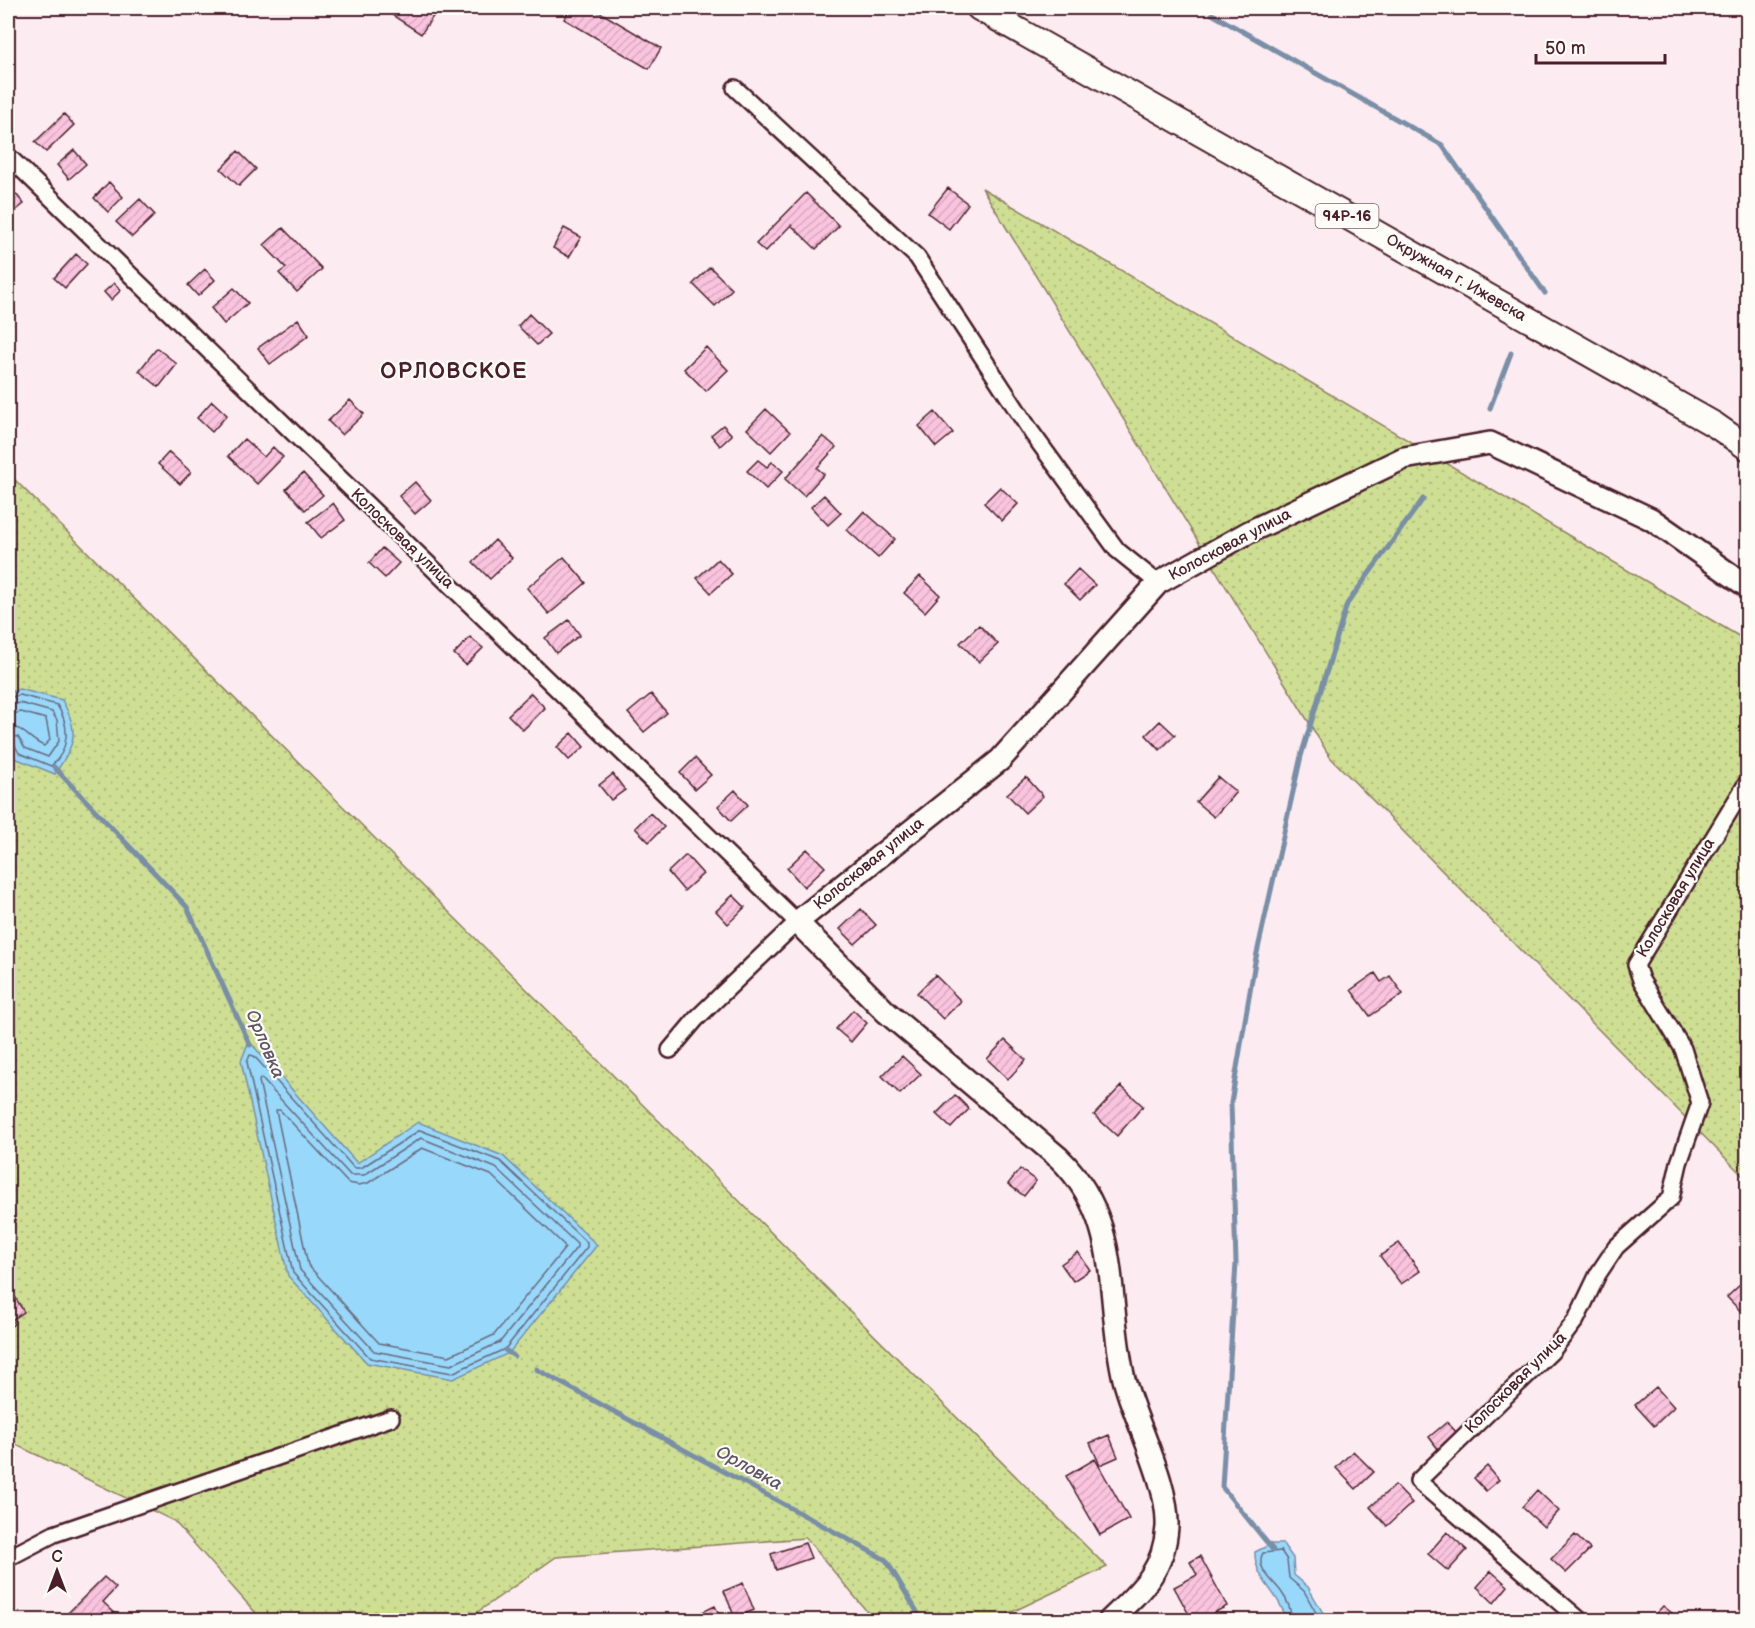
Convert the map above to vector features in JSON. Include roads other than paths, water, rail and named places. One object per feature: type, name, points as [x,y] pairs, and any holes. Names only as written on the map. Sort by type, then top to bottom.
[{"type":"main road","name":"Окружная г. Ижевска","points":[[979,8],[1715,425],[1748,448]]},
{"type":"main road","name":"Окружная г. Ижевска","points":[[1715,425],[1748,438]]},
{"type":"street","points":[[735,88],[917,257],[1032,433],[1117,550],[1158,584]]},
{"type":"street","name":"Колосковая улица","points":[[8,156],[797,922],[886,1012],[1078,1176],[1103,1231],[1124,1378],[1162,1495],[1167,1526],[1160,1563],[1150,1580],[1110,1620]]},
{"type":"street","name":"Колосковая улица","points":[[797,922],[1000,760],[1158,584],[1249,532],[1404,458],[1490,443],[1650,519],[1748,587]]},
{"type":"street","name":"Колосковая улица","points":[[1580,1620],[1418,1481],[1552,1351],[1576,1320],[1598,1274],[1616,1247],[1671,1198],[1679,1163],[1700,1102],[1683,1050],[1641,980],[1636,965],[1748,781]]},
{"type":"street","points":[[670,1050],[696,1019],[797,922]]},
{"type":"street","points":[[8,1558],[54,1534],[391,1418]]},
{"type":"water","points":[[19,689],[62,700],[68,712],[72,722],[73,738],[67,755],[55,774],[12,757],[8,736],[8,693]]},
{"type":"water","points":[[249,1041],[357,1163],[418,1122],[503,1156],[597,1245],[509,1353],[453,1379],[367,1363],[288,1276],[241,1061]]},
{"type":"water","points":[[1271,1544],[1283,1544],[1293,1558],[1294,1575],[1308,1587],[1327,1620],[1286,1620],[1279,1602],[1263,1579],[1256,1562],[1255,1552]]},
{"type":"waterway","points":[[1212,14],[1442,145],[1545,293]]},
{"type":"waterway","points":[[1490,408],[1511,353]]},
{"type":"waterway","points":[[1273,1550],[1222,1487],[1236,1263],[1231,1103],[1255,962],[1301,756],[1347,604],[1423,499]]},
{"type":"waterway","name":"Орловка","points":[[54,767],[187,907],[250,1045]]},
{"type":"waterway","name":"Орловка","points":[[505,1350],[514,1356]]},
{"type":"waterway","name":"Орловка","points":[[536,1369],[886,1560],[922,1620]]},
{"type":"district","name":"ОРЛОВСКОЕ","points":[[454,371]]}]
